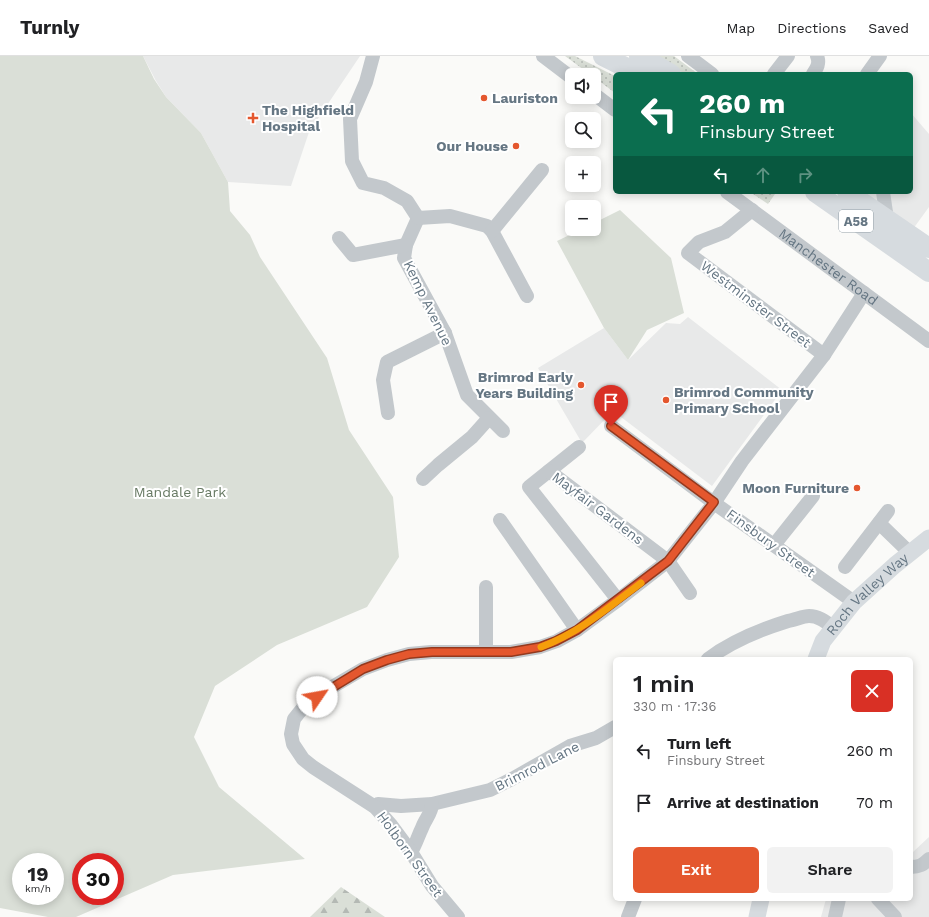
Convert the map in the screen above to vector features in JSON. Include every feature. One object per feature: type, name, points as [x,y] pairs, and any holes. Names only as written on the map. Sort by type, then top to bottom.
[{"type":"highway","points":[[603,56],[635,72]]},
{"type":"highway","points":[[639,56],[667,72]]},
{"type":"highway","name":"A58","points":[[818,194],[929,272]]},
{"type":"highway","name":"A58","points":[[850,194],[929,248]]},
{"type":"main road","name":"Roch Valley Way","points":[[817,657],[823,641],[854,602],[929,538]]},
{"type":"main road","points":[[757,917],[761,901]]},
{"type":"street","points":[[373,56],[366,82],[350,119],[352,160],[363,183],[384,188],[407,201],[418,218],[450,216],[486,226],[492,231],[527,296]]},
{"type":"street","points":[[543,56],[565,73]]},
{"type":"street","points":[[688,56],[709,72]]},
{"type":"street","points":[[776,72],[788,56]]},
{"type":"street","points":[[815,72],[817,69],[819,60],[817,56]]},
{"type":"street","points":[[868,72],[880,56]]},
{"type":"street","points":[[601,99],[613,108]]},
{"type":"street","points":[[492,231],[542,170]]},
{"type":"street","name":"Manchester Road","points":[[730,194],[929,341]]},
{"type":"street","points":[[883,194],[887,219]]},
{"type":"street","name":"Westminster Street","points":[[752,210],[725,232],[699,242],[688,253],[824,355]]},
{"type":"street","name":"Kemp Avenue","points":[[418,218],[406,245],[404,258],[445,333],[467,395],[503,431]]},
{"type":"street","points":[[339,238],[353,255],[406,245]]},
{"type":"street","name":"Holborn Street","points":[[458,917],[432,886],[412,852],[392,825],[375,807],[303,759],[293,744],[291,734],[294,719],[301,709],[327,690],[363,669],[387,660],[409,654],[432,652],[511,652],[540,647],[556,641],[577,630],[618,600],[668,561],[714,502],[742,461],[824,355],[864,293]]},
{"type":"street","points":[[388,412],[384,380],[387,362],[445,333]]},
{"type":"street","points":[[423,479],[438,464],[472,437],[489,418]]},
{"type":"street","name":"Finsbury Street","points":[[611,426],[854,602]]},
{"type":"street","points":[[549,471],[579,447]]},
{"type":"street","name":"Mayfair Gardens","points":[[618,600],[528,487],[549,471],[668,561],[690,593]]},
{"type":"street","points":[[774,545],[813,496]]},
{"type":"street","points":[[845,567],[888,511]]},
{"type":"street","points":[[500,520],[577,630]]},
{"type":"street","points":[[879,523],[910,553]]},
{"type":"street","points":[[486,586],[486,651]]},
{"type":"street","points":[[711,657],[724,647],[764,629],[807,616],[822,619],[834,628]]},
{"type":"street","name":"Brimrod Lane","points":[[375,807],[378,804],[401,806],[432,804],[490,790],[570,746],[596,738],[613,728]]},
{"type":"street","points":[[412,852],[422,827],[432,809],[432,804]]},
{"type":"street","points":[[913,867],[917,867],[929,859]]},
{"type":"street","points":[[628,917],[634,901]]},
{"type":"street","points":[[835,917],[839,901]]},
{"type":"street","points":[[880,901],[896,917]]},
{"type":"shaded area","name":"The Highfield Hospital","points":[[143,56],[360,56],[309,132],[291,186],[228,182],[201,133],[166,97]]},
{"type":"shaded area","points":[[913,115],[929,134],[929,207],[913,229],[863,194],[913,194]]},
{"type":"shaded area","name":"Brimrod Community Primary School","points":[[688,317],[782,390],[712,486],[613,411],[582,443],[538,368],[604,328],[628,360],[666,323],[680,324]]},
{"type":"shaded area","points":[[929,837],[929,917],[821,917],[825,901],[913,901],[913,852]]},
{"type":"green space","name":"Mandale Park","points":[[0,56],[143,56],[154,79],[166,97],[201,133],[228,182],[230,211],[250,235],[260,257],[327,358],[349,430],[393,497],[399,557],[367,607],[277,645],[215,686],[194,737],[219,787],[305,859],[173,875],[124,896],[124,853],[72,853],[72,905],[104,905],[76,917],[48,917],[0,908]]},
{"type":"green space","points":[[565,56],[575,56],[599,68],[581,68]]},
{"type":"green space","points":[[653,56],[674,56],[695,72],[681,72]]},
{"type":"green space","points":[[601,69],[613,75],[613,91],[601,82]]},
{"type":"green space","points":[[753,194],[775,194],[768,204]]},
{"type":"green space","points":[[620,210],[671,258],[684,313],[647,330],[628,360],[604,328],[557,241],[567,236],[601,236],[601,220]]},
{"type":"green space","points":[[341,887],[385,917],[310,917]]},
{"type":"slow traffic","points":[[541,647],[577,630],[641,583]]},
{"type":"place","name":"Lauriston","points":[[484,98]]},
{"type":"place","name":"The Highfield Hospital","points":[[253,118]]},
{"type":"place","name":"Our House","points":[[516,146]]},
{"type":"place","name":"Brimrod Early Years Building","points":[[581,385]]},
{"type":"place","name":"Brimrod Community Primary School","points":[[666,400]]},
{"type":"place","name":"Moon Furniture","points":[[857,488]]},
{"type":"route","points":[[317,697],[363,669],[409,654],[432,652],[511,652],[540,647],[556,641],[577,630],[668,561],[714,502],[611,426]]}]
